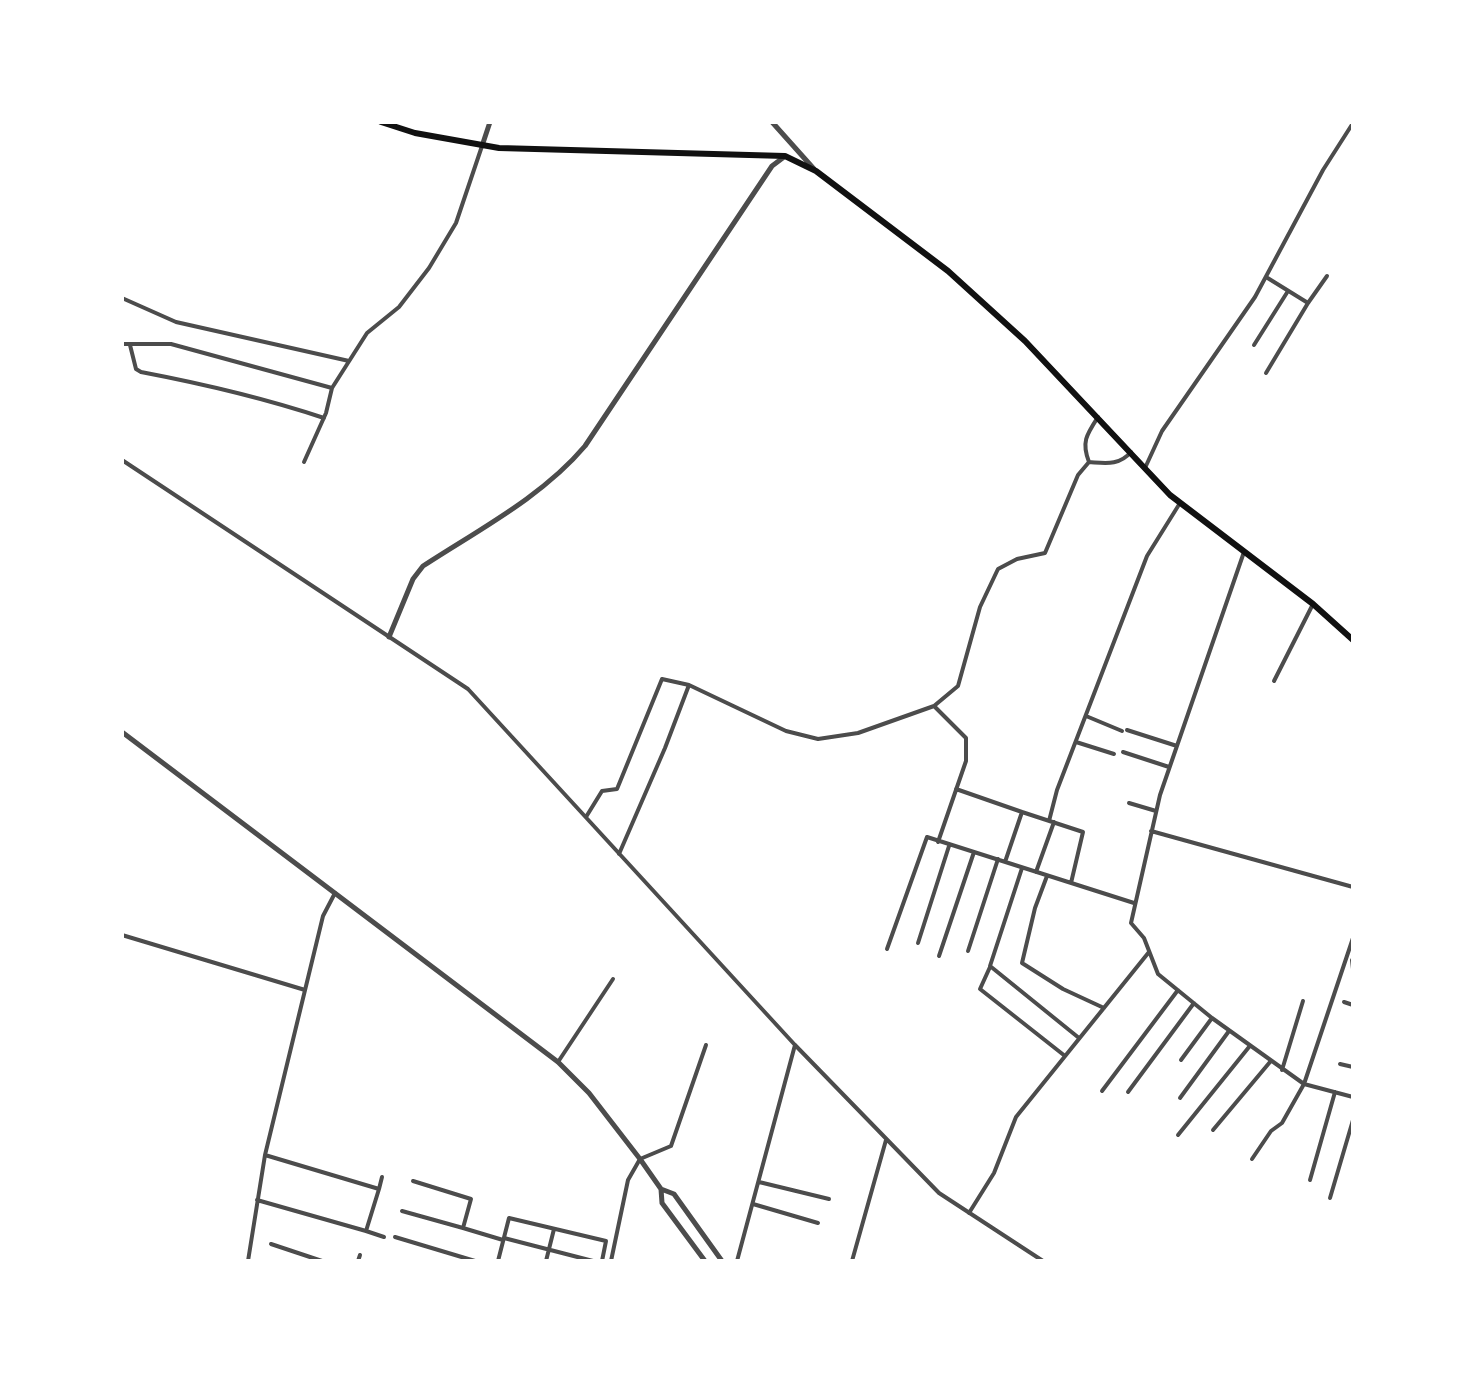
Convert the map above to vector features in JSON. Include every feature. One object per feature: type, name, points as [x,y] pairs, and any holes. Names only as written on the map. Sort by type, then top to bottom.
[{"type":"main road","points":[[381,122],[415,133],[482,146],[785,156],[816,171],[948,271],[1025,341],[1180,503],[1313,604],[1353,640]]},
{"type":"street","points":[[304,462],[324,418],[332,388],[349,361],[367,333],[399,307],[429,268],[456,223],[490,122]]},
{"type":"street","points":[[772,122],[816,171]]},
{"type":"street","points":[[1145,468],[1162,431],[1255,297],[1323,170],[1353,123]]},
{"type":"street","points":[[389,637],[413,579],[423,566],[521,502],[570,464],[585,446],[772,166],[785,156]]},
{"type":"street","points":[[1266,373],[1327,276]]},
{"type":"street","points":[[1266,277],[1308,303]]},
{"type":"street","points":[[1254,345],[1288,291]]},
{"type":"street","points":[[122,298],[176,322],[349,361]]},
{"type":"street","points":[[122,344],[171,344],[332,388]]},
{"type":"street","points":[[130,345],[136,369],[141,372],[275,402],[324,418]]},
{"type":"street","points":[[1089,462],[1084,449],[1088,432],[1098,417]]},
{"type":"street","points":[[1089,462],[1110,464],[1125,459],[1131,452]]},
{"type":"street","points":[[122,460],[468,689],[795,1045],[939,1193],[1043,1261]]},
{"type":"street","points":[[586,817],[602,791],[617,789],[662,679],[689,685],[786,731],[818,739],[858,733],[934,706],[958,686],[980,607],[998,569],[1017,559],[1045,553],[1078,475],[1089,462]]},
{"type":"street","points":[[1036,872],[1052,821],[1057,790],[1147,556],[1180,503]]},
{"type":"street","points":[[1244,552],[1169,767],[1131,923],[1144,938],[1158,974],[1212,1018],[1304,1084],[1353,1097]]},
{"type":"street","points":[[1274,681],[1313,604]]},
{"type":"street","points":[[619,854],[689,685]]},
{"type":"street","points":[[934,706],[966,738],[966,761],[938,842]]},
{"type":"street","points":[[1086,716],[1177,746]]},
{"type":"street","points":[[122,732],[558,1062],[589,1093],[640,1159],[661,1189],[662,1203],[705,1261]]},
{"type":"street","points":[[1076,742],[1114,754]]},
{"type":"street","points":[[1123,752],[1169,767]]},
{"type":"street","points":[[956,789],[1083,832],[1071,883]]},
{"type":"street","points":[[1129,803],[1156,811]]},
{"type":"street","points":[[1005,862],[1022,812]]},
{"type":"street","points":[[1151,831],[1353,887]]},
{"type":"street","points":[[887,949],[927,837],[1134,903]]},
{"type":"street","points":[[918,943],[949,846]]},
{"type":"street","points":[[939,956],[975,852]]},
{"type":"street","points":[[968,951],[998,859]]},
{"type":"street","points":[[1022,868],[980,989],[1065,1056]]},
{"type":"street","points":[[1047,876],[1035,908],[1022,963],[1063,989],[1104,1008]]},
{"type":"street","points":[[248,1261],[265,1155],[323,916],[335,893]]},
{"type":"street","points":[[122,935],[305,990]]},
{"type":"street","points":[[1252,1159],[1271,1131],[1282,1123],[1304,1084],[1353,938]]},
{"type":"street","points":[[969,1213],[994,1173],[1016,1117],[1149,952]]},
{"type":"street","points":[[1352,960],[1353,969]]},
{"type":"street","points":[[990,966],[1080,1039]]},
{"type":"street","points":[[558,1062],[613,979]]},
{"type":"street","points":[[1102,1091],[1178,990]]},
{"type":"street","points":[[1282,1070],[1303,1001]]},
{"type":"street","points":[[1344,1002],[1353,1005]]},
{"type":"street","points":[[1128,1092],[1194,1003]]},
{"type":"street","points":[[1181,1060],[1212,1018]]},
{"type":"street","points":[[1180,1098],[1229,1031]]},
{"type":"street","points":[[611,1261],[628,1180],[640,1159],[671,1146],[706,1045]]},
{"type":"street","points":[[737,1261],[795,1045]]},
{"type":"street","points":[[1178,1135],[1249,1047]]},
{"type":"street","points":[[1213,1130],[1270,1062]]},
{"type":"street","points":[[1340,1064],[1353,1067]]},
{"type":"street","points":[[1310,1180],[1335,1092]]},
{"type":"street","points":[[1330,1198],[1353,1120]]},
{"type":"street","points":[[852,1261],[887,1140]]},
{"type":"street","points":[[265,1155],[379,1189]]},
{"type":"street","points":[[366,1231],[382,1177]]},
{"type":"street","points":[[413,1181],[471,1199],[463,1228]]},
{"type":"street","points":[[759,1182],[829,1199]]},
{"type":"street","points":[[661,1189],[674,1194],[722,1261]]},
{"type":"street","points":[[257,1200],[384,1237]]},
{"type":"street","points":[[753,1204],[818,1223]]},
{"type":"street","points":[[402,1211],[593,1261]]},
{"type":"street","points":[[507,1261],[498,1260],[509,1218],[606,1241],[602,1261]]},
{"type":"street","points":[[546,1261],[554,1229]]},
{"type":"street","points":[[395,1237],[475,1261]]},
{"type":"street","points":[[271,1244],[322,1261]]},
{"type":"street","points":[[358,1261],[360,1255]]}]
